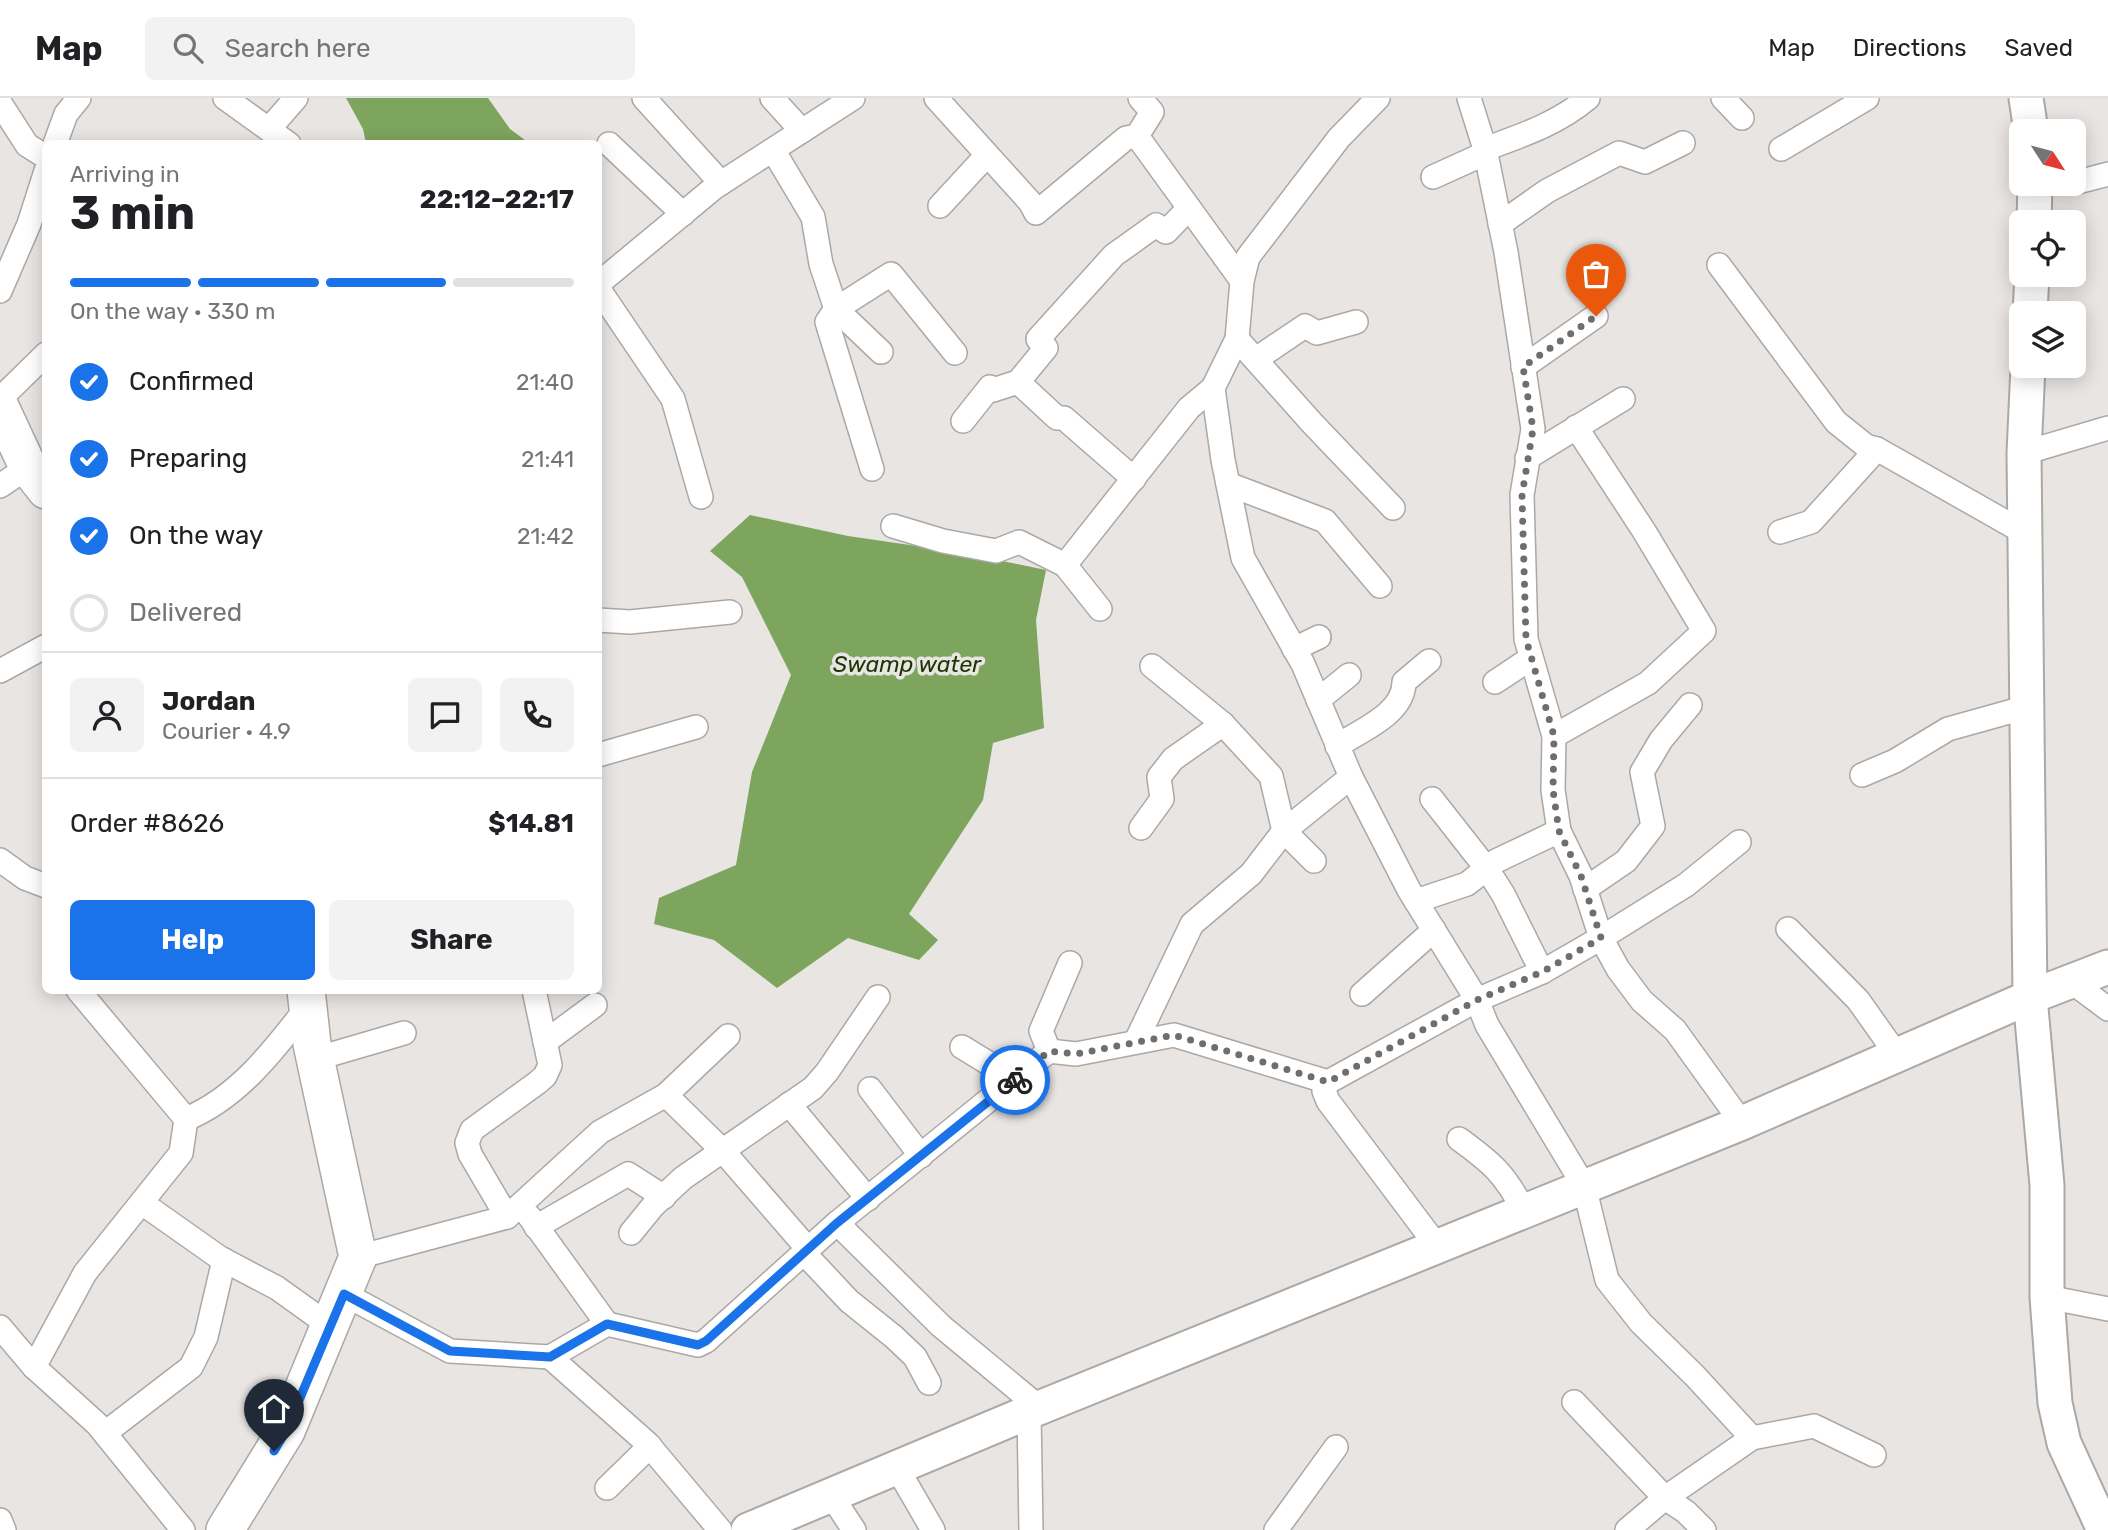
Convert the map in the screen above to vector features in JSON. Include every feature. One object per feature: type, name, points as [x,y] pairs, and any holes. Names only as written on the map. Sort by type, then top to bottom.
[{"type":"main road","points":[[2026,98],[2029,119]]},
{"type":"main road","points":[[2028,378],[2025,533],[2030,997],[2047,1185],[2047,1297],[2055,1403],[2064,1443],[2104,1530]]},
{"type":"main road","points":[[0,407],[25,481]]},
{"type":"main road","points":[[748,1530],[1035,1410],[1742,1123],[2030,997],[2108,967]]},
{"type":"main road","points":[[225,1530],[286,1431],[358,1256],[315,1059],[307,998]]},
{"type":"street","points":[[56,140],[66,114],[79,98]]},
{"type":"street","points":[[226,98],[284,140]]},
{"type":"street","points":[[269,129],[296,98]]},
{"type":"street","points":[[644,98],[721,183]]},
{"type":"street","points":[[772,98],[802,131]]},
{"type":"street","points":[[602,283],[721,183],[853,98]]},
{"type":"street","points":[[936,98],[1030,202],[1036,213],[1125,138],[1137,136],[1152,113],[1140,98]]},
{"type":"street","points":[[1065,565],[1189,408],[1213,388],[1237,339],[1242,281],[1248,257],[1339,138],[1378,98]]},
{"type":"street","points":[[1469,98],[1486,151],[1533,429],[1522,495],[1526,639],[1554,736],[1553,790],[1559,831],[1585,889],[1601,938],[1618,969],[1642,1001],[1675,1030],[1742,1123]]},
{"type":"street","points":[[1433,177],[1486,151],[1546,127],[1588,98]]},
{"type":"street","points":[[1723,98],[1742,118]]},
{"type":"street","points":[[1781,149],[1867,98]]},
{"type":"street","points":[[0,103],[27,145],[42,155]]},
{"type":"street","points":[[1137,136],[1242,281]]},
{"type":"street","points":[[609,144],[683,214]]},
{"type":"street","points":[[1500,224],[1547,191],[1619,153],[1645,162],[1684,144]]},
{"type":"street","points":[[773,150],[813,217],[821,264],[836,309],[881,352]]},
{"type":"street","points":[[940,206],[986,155]]},
{"type":"street","points":[[2086,180],[2108,174]]},
{"type":"street","points":[[0,291],[29,224],[42,183]]},
{"type":"street","points":[[963,421],[990,387],[993,390],[1018,382],[1046,348],[1038,340],[1114,255],[1156,225],[1166,232],[1189,208]]},
{"type":"street","points":[[1719,265],[1836,422],[1866,446],[1877,449],[2025,533]]},
{"type":"street","points":[[872,469],[827,321],[836,309],[891,275],[955,353]]},
{"type":"street","points":[[602,292],[673,399],[701,496]]},
{"type":"street","points":[[1523,367],[1596,316]]},
{"type":"street","points":[[1256,359],[1305,326],[1317,333],[1356,322]]},
{"type":"street","points":[[1237,339],[1393,508]]},
{"type":"street","points":[[0,399],[42,358]]},
{"type":"street","points":[[1018,382],[1057,418],[1064,418],[1134,479]]},
{"type":"street","points":[[1213,388],[1243,558],[1294,649],[1351,777],[1416,901],[1477,1000],[1487,1025],[1584,1186],[1607,1280],[1641,1322],[1752,1438]]},
{"type":"street","points":[[1527,458],[1623,399]]},
{"type":"street","points":[[1554,736],[1648,683],[1704,631],[1644,531],[1576,427]]},
{"type":"street","points":[[2025,453],[2108,428]]},
{"type":"street","points":[[1780,532],[1811,522],[1877,449]]},
{"type":"street","points":[[1228,484],[1325,521],[1380,586]]},
{"type":"street","points":[[893,526],[943,541],[996,551],[1019,542],[1065,565],[1100,609]]},
{"type":"street","points":[[602,620],[630,622],[730,612]]},
{"type":"street","points":[[1294,649],[1319,636]]},
{"type":"street","points":[[0,671],[42,648]]},
{"type":"street","points":[[1495,681],[1531,658]]},
{"type":"street","points":[[1337,746],[1394,709],[1404,693],[1404,682],[1429,661]]},
{"type":"street","points":[[1152,666],[1223,723],[1271,776],[1284,831],[1314,861]]},
{"type":"street","points":[[1318,700],[1349,675]]},
{"type":"street","points":[[1585,889],[1626,860],[1653,825],[1642,772],[1661,740],[1690,705]]},
{"type":"street","points":[[1862,775],[1895,761],[1948,729],[2027,707]]},
{"type":"street","points":[[1141,828],[1162,799],[1160,777],[1173,759],[1223,723]]},
{"type":"street","points":[[602,754],[696,727]]},
{"type":"street","points":[[1136,1041],[1192,924],[1251,874],[1284,831],[1351,777]]},
{"type":"street","points":[[1432,799],[1487,869],[1503,894],[1542,972]]},
{"type":"street","points":[[1416,901],[1467,884],[1496,861],[1559,831]]},
{"type":"street","points":[[1437,1246],[1328,1101],[1324,1091],[1328,1082],[1477,1000],[1542,972],[1601,938],[1686,885],[1739,842]]},
{"type":"street","points":[[0,860],[25,878],[42,884]]},
{"type":"street","points":[[1788,929],[1858,1000],[1897,1055]]},
{"type":"street","points":[[1362,994],[1434,930]]},
{"type":"street","points":[[1049,1051],[1041,1031],[1070,963]]},
{"type":"street","points":[[2072,982],[2108,1009]]},
{"type":"street","points":[[34,1367],[85,1273],[181,1153],[186,1119],[81,994]]},
{"type":"street","points":[[535,994],[550,1066],[545,1076],[472,1130],[467,1143],[470,1154],[514,1211],[536,1227],[607,1324],[698,1345],[706,1341],[837,1223],[1049,1051],[1076,1054],[1174,1035],[1328,1082]]},
{"type":"street","points":[[631,1233],[683,1178],[813,1088],[827,1072],[877,997]]},
{"type":"street","points":[[186,1119],[202,1113],[273,1052],[307,998]]},
{"type":"street","points":[[545,1042],[596,1005]]},
{"type":"street","points":[[315,1059],[404,1033]]},
{"type":"street","points":[[358,1256],[514,1211],[600,1132],[666,1095],[728,1036]]},
{"type":"street","points":[[962,1047],[993,1066],[1010,1084]]},
{"type":"street","points":[[870,1089],[922,1156]]},
{"type":"street","points":[[666,1095],[723,1151],[849,1301],[915,1357],[929,1383]]},
{"type":"street","points":[[789,1104],[868,1199]]},
{"type":"street","points":[[1459,1139],[1494,1164],[1511,1185],[1524,1210]]},
{"type":"street","points":[[536,1227],[628,1174],[664,1197]]},
{"type":"street","points":[[142,1203],[224,1260],[277,1288],[450,1351],[550,1357],[607,1324]]},
{"type":"street","points":[[837,1223],[941,1326],[1035,1410],[1031,1530]]},
{"type":"street","points":[[105,1433],[191,1367],[206,1337],[224,1260]]},
{"type":"street","points":[[2047,1297],[2108,1309]]},
{"type":"street","points":[[0,1327],[34,1367],[97,1424],[183,1530]]},
{"type":"street","points":[[550,1357],[650,1446],[720,1530]]},
{"type":"street","points":[[1574,1402],[1665,1499],[1686,1512],[1704,1530]]},
{"type":"street","points":[[1627,1530],[1665,1499],[1752,1438],[1814,1426],[1874,1455]]},
{"type":"street","points":[[607,1488],[650,1446]]},
{"type":"street","points":[[1276,1530],[1336,1447]]},
{"type":"street","points":[[897,1468],[933,1530]]},
{"type":"street","points":[[831,1496],[854,1530]]},
{"type":"street","points":[[0,1520],[4,1530]]},
{"type":"water","points":[[346,98],[488,98],[510,129],[525,140],[365,140],[363,129]]},
{"type":"water","name":"Swamp water","points":[[750,515],[848,536],[958,552],[1046,570],[1036,620],[1044,728],[993,743],[983,800],[909,914],[938,940],[919,960],[848,938],[777,988],[714,940],[654,924],[659,898],[736,865],[752,772],[791,675],[742,577],[710,551]]},
{"type":"way so far","points":[[1015,1080],[1049,1051],[1076,1054],[1174,1035],[1328,1082],[1477,1000],[1542,972],[1601,938],[1581,876],[1559,831],[1553,790],[1554,736],[1526,639],[1522,495],[1533,429],[1523,367],[1596,316]]},
{"type":"route","points":[[274,1451],[286,1431],[344,1294],[450,1351],[550,1357],[607,1324],[698,1345],[706,1341],[837,1223],[1015,1080]]}]
